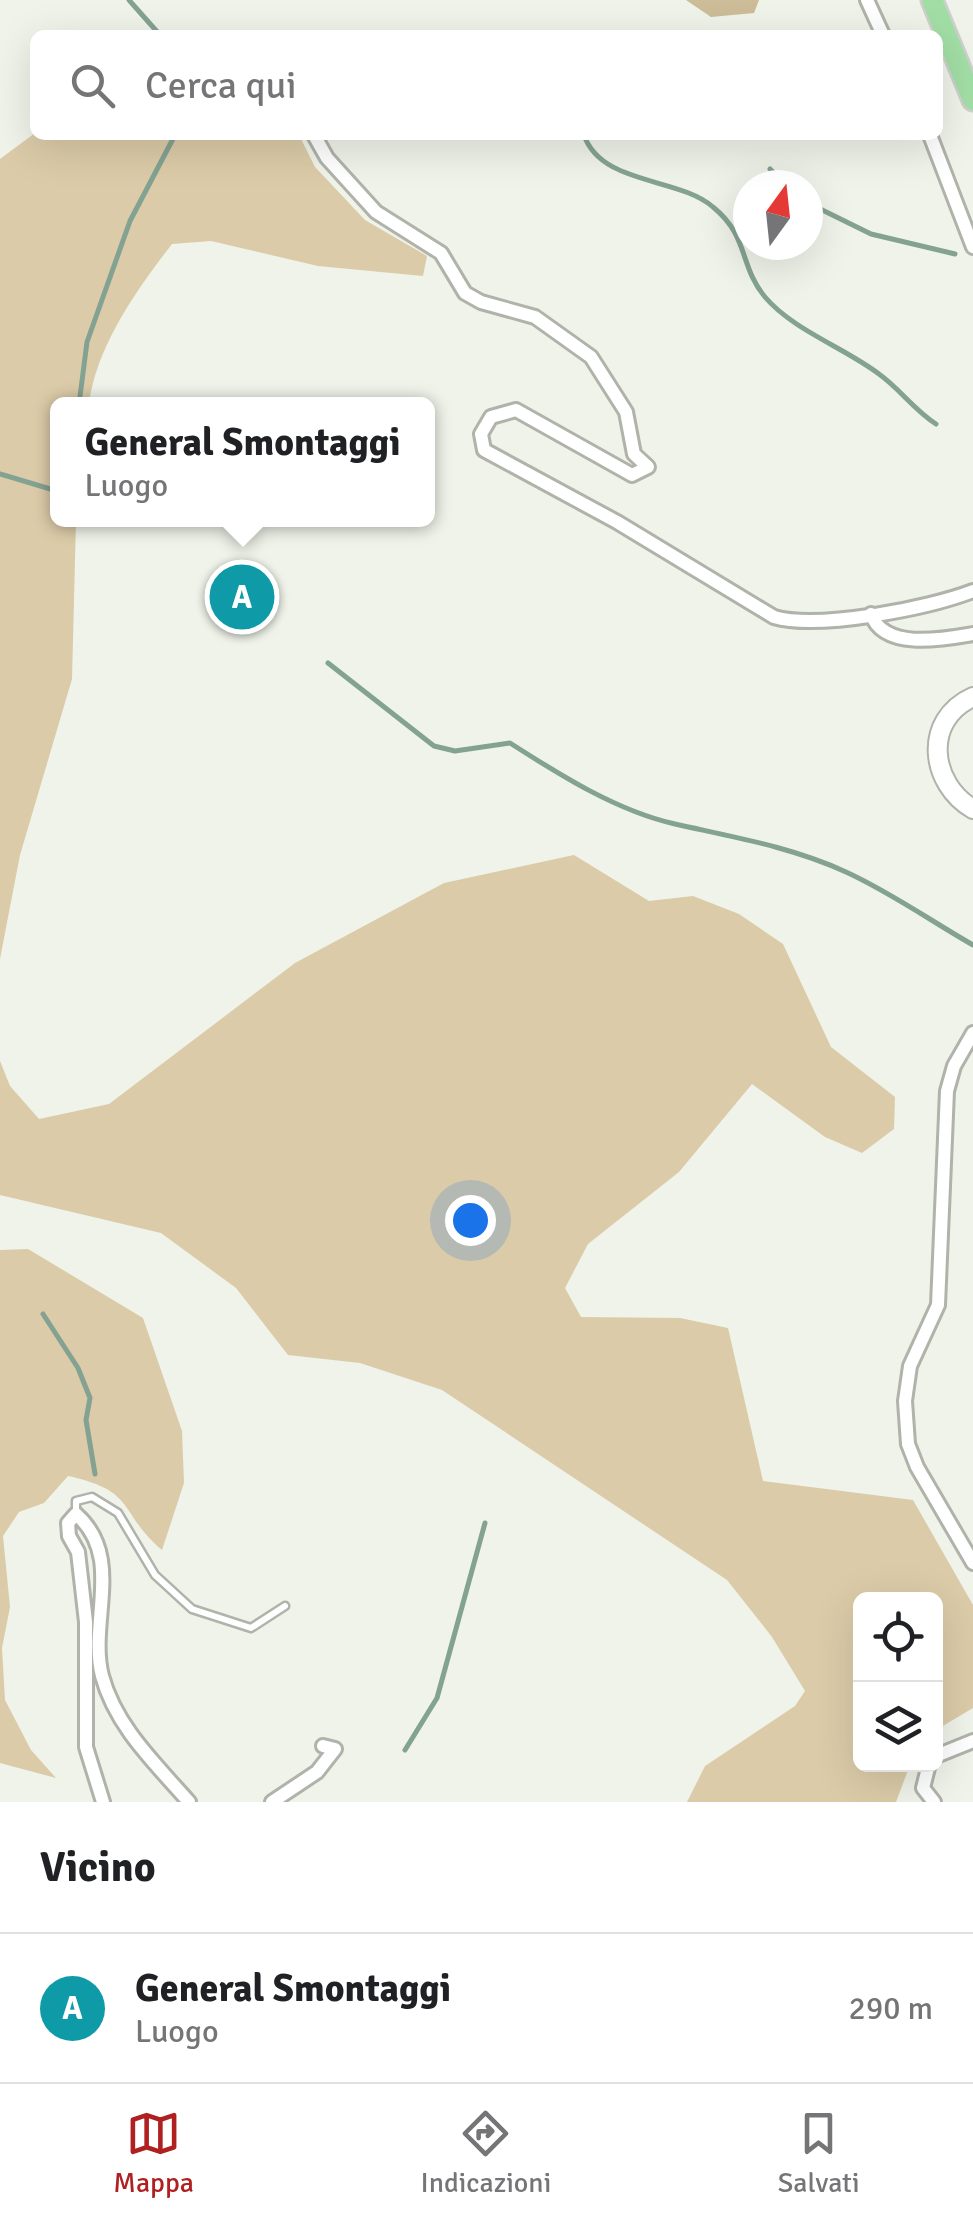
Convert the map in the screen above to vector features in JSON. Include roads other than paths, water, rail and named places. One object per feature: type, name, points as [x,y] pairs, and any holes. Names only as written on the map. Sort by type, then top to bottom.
[{"type":"main road","points":[[932,0],[973,100]]},
{"type":"street","points":[[867,0],[880,30]]},
{"type":"street","points":[[317,140],[327,158],[376,212],[440,253],[465,293],[481,302],[535,317],[591,357],[626,412],[634,454],[648,467],[632,475],[516,410],[487,420],[481,434],[484,450],[617,522],[774,617],[821,622],[973,591]]},
{"type":"street","points":[[932,140],[973,246]]},
{"type":"street","points":[[871,614],[882,628],[923,641],[973,634]]},
{"type":"street","points":[[973,697],[951,713],[936,749],[946,786],[973,809]]},
{"type":"street","points":[[973,1033],[954,1066],[946,1092],[938,1305],[910,1366],[905,1401],[908,1444],[917,1467],[973,1563]]},
{"type":"street","points":[[103,1802],[86,1746],[86,1622],[78,1552],[68,1536],[68,1523],[76,1514],[91,1527],[98,1549],[104,1592],[99,1626],[100,1672],[111,1704],[152,1765],[189,1802]]},
{"type":"street","points":[[943,1753],[973,1742]]},
{"type":"street","points":[[272,1802],[317,1772],[335,1749],[323,1746]]},
{"type":"street","points":[[926,1772],[923,1788],[934,1802]]},
{"type":"lane","points":[[76,1514],[76,1501],[92,1497],[118,1513],[155,1575],[192,1610],[251,1628],[286,1606]]},
{"type":"waterway","points":[[129,0],[156,30]]},
{"type":"waterway","points":[[80,397],[87,342],[130,221],[172,140]]},
{"type":"waterway","points":[[587,140],[593,151],[623,172],[681,190],[713,207],[733,229],[757,285],[777,309],[879,374],[936,424]]},
{"type":"waterway","points":[[823,210],[871,234],[955,254]]},
{"type":"waterway","points":[[0,474],[50,489]]},
{"type":"waterway","points":[[328,663],[434,746],[455,751],[510,743],[610,801],[653,818],[826,863],[973,945]]},
{"type":"waterway","points":[[43,1314],[78,1368],[90,1398],[86,1420],[95,1474]]},
{"type":"waterway","points":[[405,1750],[437,1698],[485,1523]]},
{"type":"place","name":"General Smontaggi","points":[[242,597]]}]
